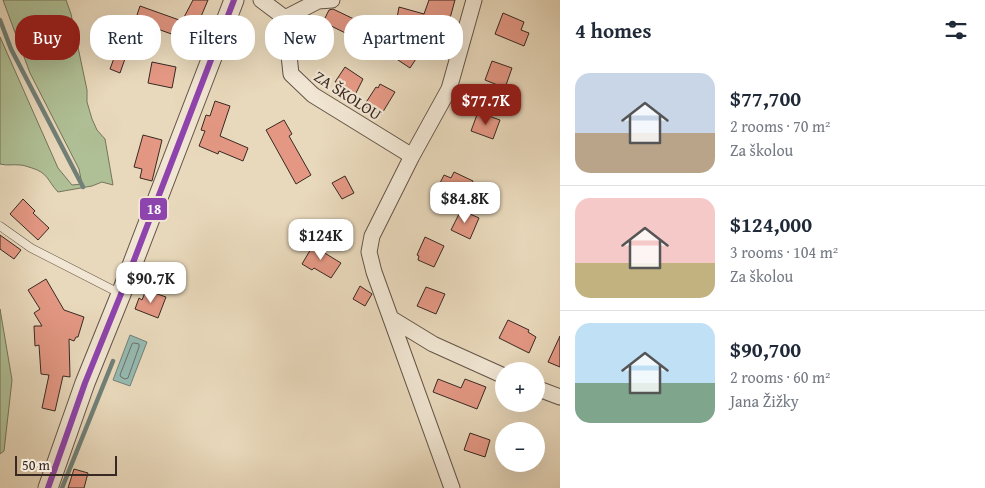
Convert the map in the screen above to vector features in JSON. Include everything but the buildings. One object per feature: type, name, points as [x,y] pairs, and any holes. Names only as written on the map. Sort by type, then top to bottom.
[{"type":"street","points":[[48,488],[85,382],[121,294],[234,0]]},
{"type":"street","points":[[261,0],[281,15]]},
{"type":"street","points":[[291,15],[318,1],[332,0]]},
{"type":"street","points":[[452,488],[374,272],[369,252],[372,236],[412,156],[449,89],[474,0]]},
{"type":"street","name":"ZA ŠKOLOU","points":[[289,60],[290,74],[313,95],[412,156]]},
{"type":"street","points":[[392,318],[433,344],[495,372]]},
{"type":"street","points":[[545,391],[560,397]]},
{"type":"lane","points":[[0,226],[31,248],[121,294]]},
{"type":"green space","points":[[3,0],[66,0],[71,15],[15,15],[15,32]]},
{"type":"green space","points":[[0,37],[58,168],[72,185],[82,184],[79,169],[25,60],[80,60],[80,57],[87,90],[87,102],[97,130],[105,139],[113,185],[102,182],[92,186],[58,192],[44,175],[37,170],[23,165],[0,164]]},
{"type":"green space","points":[[0,309],[12,380],[4,451],[0,454]]},
{"type":"water","points":[[130,335],[147,342],[130,386],[113,380]]},
{"type":"waterway","points":[[0,20],[11,49],[83,187]]},
{"type":"waterway","points":[[62,488],[113,361]]},
{"type":"transit line","name":"18","points":[[48,488],[85,383],[234,0]]}]
